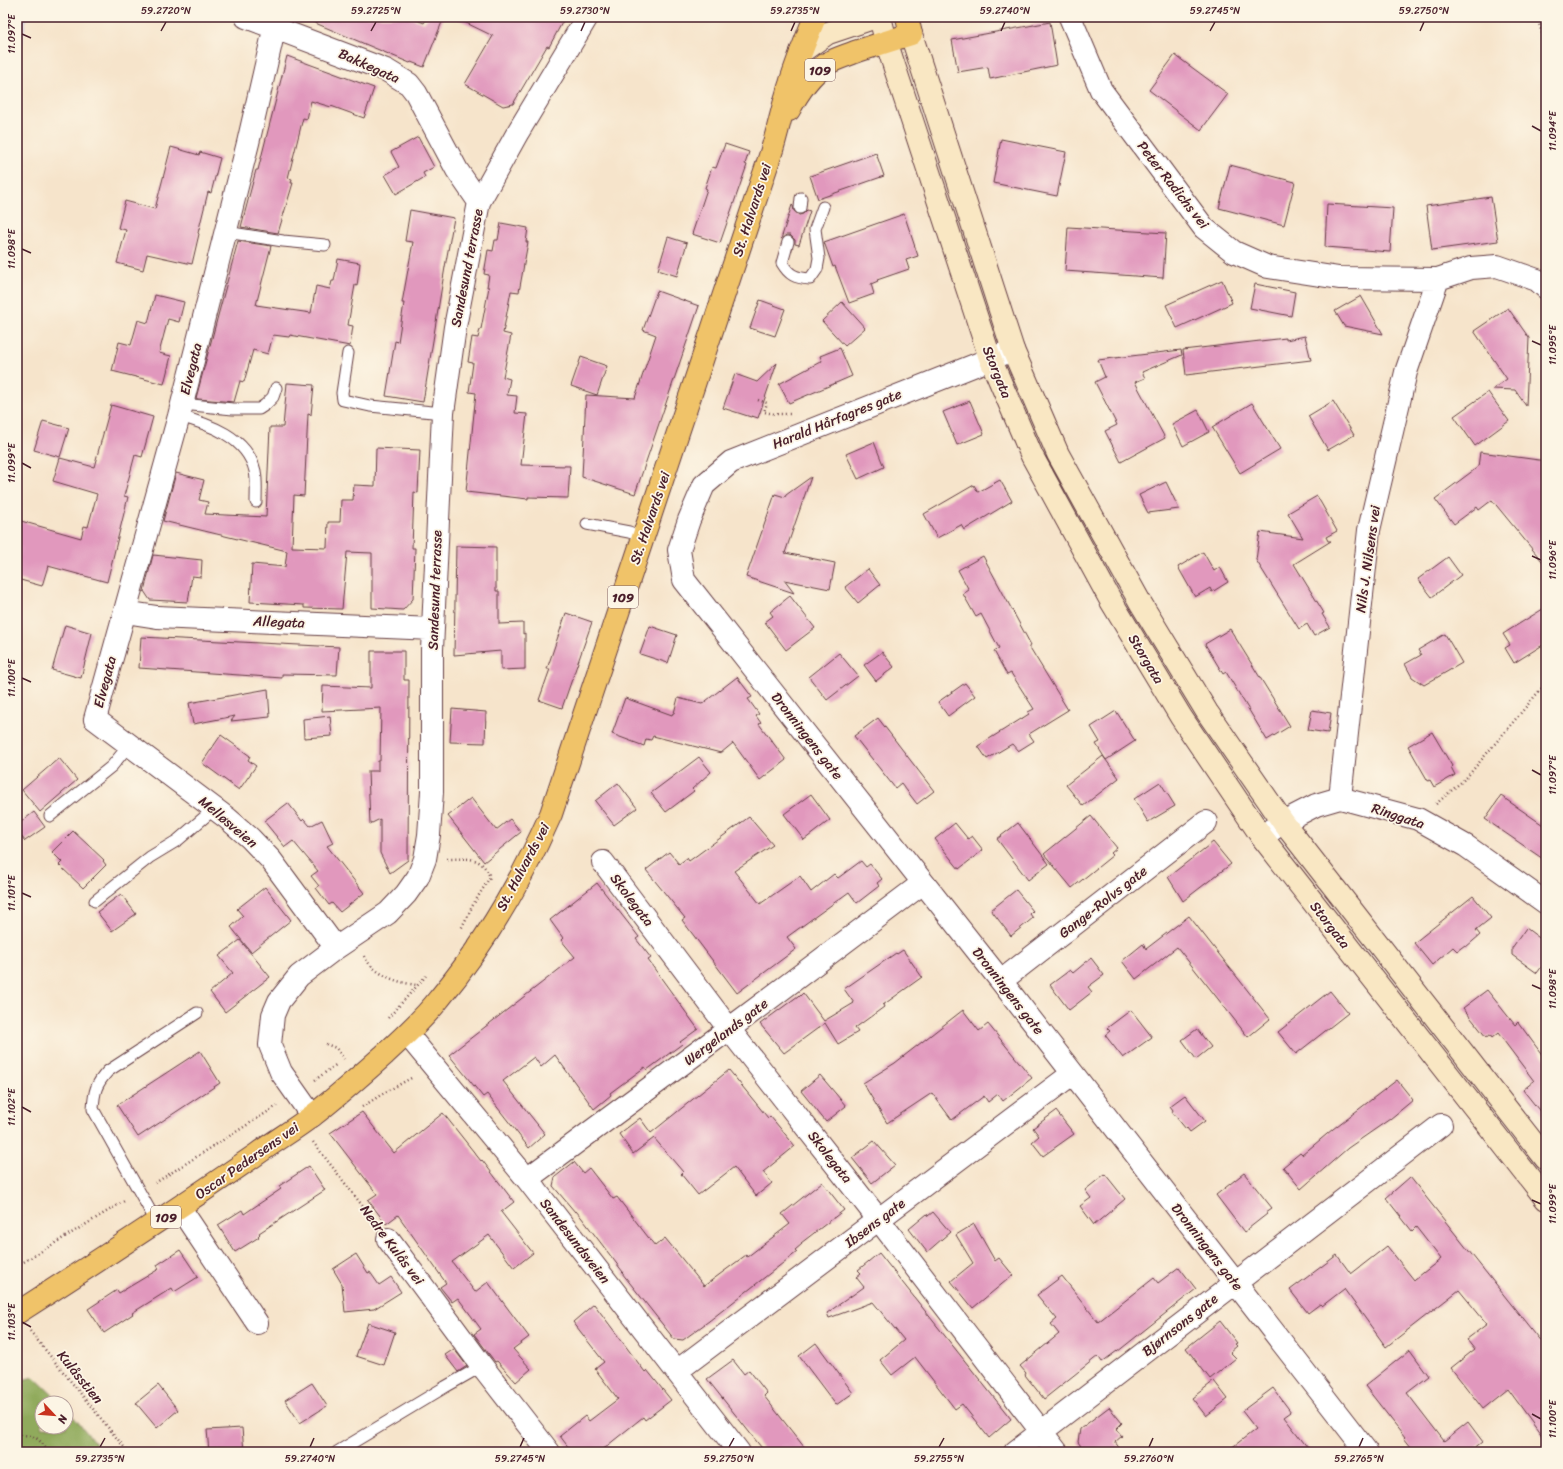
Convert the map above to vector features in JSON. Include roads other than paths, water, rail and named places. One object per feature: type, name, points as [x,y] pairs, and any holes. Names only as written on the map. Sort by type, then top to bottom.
[{"type":"main road","name":"St. Halvards vei","points":[[407,1034],[438,1001],[461,971],[490,928],[535,850],[551,814],[778,130],[789,86],[815,17]]},
{"type":"main road","name":"St. Halvards vei","points":[[778,130],[796,97],[825,65],[886,41],[909,26]]},
{"type":"main road","name":"Oscar Pedersens vei","points":[[22,1321],[157,1223],[306,1120],[366,1071],[407,1034]]},
{"type":"street","name":"Bakkegata","points":[[246,17],[276,22],[386,70],[409,84],[416,93],[457,170],[479,202]]},
{"type":"street","name":"Sandesund terrasse","points":[[306,1120],[281,1072],[270,1045],[270,1030],[273,1015],[279,1001],[300,976],[345,942],[388,913],[406,894],[418,877],[425,859],[429,835],[432,792],[433,629],[443,412],[455,327],[479,202],[518,132],[587,17]]},
{"type":"street","points":[[801,52],[828,33],[876,17]]},
{"type":"street","points":[[880,17],[886,41]]},
{"type":"street","name":"Peter Radichs vei","points":[[1070,17],[1101,90],[1204,228],[1234,252],[1268,267],[1339,278],[1438,279],[1471,268],[1497,266],[1537,280],[1546,288]]},
{"type":"street","name":"Elvegata","points":[[95,719],[181,410],[226,232],[276,22]]},
{"type":"street","name":"Storgata","points":[[909,26],[1013,350],[1058,454],[1140,602],[1207,712],[1283,822],[1546,1159]]},
{"type":"street","name":"Storgata","points":[[886,41],[990,358],[1032,456],[1111,601],[1181,717],[1262,837],[1546,1198]]},
{"type":"street","name":"Nils J. Nilsens vei","points":[[1340,798],[1369,530],[1406,372],[1438,279]]},
{"type":"street","name":"Harald Hårfagres gate","points":[[689,520],[704,485],[731,462],[1013,350]]},
{"type":"street","name":"Dronningens gate","points":[[689,520],[679,550],[684,580],[1001,981],[1234,1283],[1367,1452]]},
{"type":"street","name":"Allegata","points":[[125,612],[157,617],[433,629]]},
{"type":"street","name":"Melløsveien","points":[[95,719],[250,838],[345,942]]},
{"type":"street","points":[[1262,837],[1283,822],[1316,805],[1340,798]]},
{"type":"street","name":"Ringgata","points":[[1340,798],[1418,819],[1466,846],[1546,903]]},
{"type":"street","name":"Gange-Rolvs gate","points":[[1001,981],[1206,822]]},
{"type":"street","name":"Skolegata","points":[[603,862],[729,1029],[879,1220],[1057,1452]]},
{"type":"street","name":"Wergelands gate","points":[[527,1179],[923,883]]},
{"type":"street","name":"Sandesundsveien","points":[[407,1034],[527,1179],[739,1452]]},
{"type":"street","name":"Ibsens gate","points":[[677,1372],[1072,1074]]},
{"type":"street","name":"Bjørnsons gate","points":[[1015,1452],[1441,1125]]},
{"type":"street","points":[[180,1208],[257,1323]]},
{"type":"street","name":"Nedre Kulås vei","points":[[388,1239],[482,1366],[550,1452]]},
{"type":"lane","points":[[788,242],[782,263],[788,273],[801,278],[810,279],[817,269],[819,258],[816,229],[823,207]]},
{"type":"lane","points":[[226,232],[283,241],[325,245]]},
{"type":"lane","points":[[348,353],[342,393],[343,400],[370,406],[443,412]]},
{"type":"lane","points":[[181,410],[259,409],[273,397],[276,388]]},
{"type":"lane","points":[[181,410],[231,437],[241,445],[254,469],[256,502]]},
{"type":"lane","points":[[587,524],[643,536]]},
{"type":"lane","points":[[50,816],[112,766],[129,745]]},
{"type":"lane","points":[[95,901],[150,857],[178,840],[214,809]]},
{"type":"lane","points":[[157,1223],[94,1109],[94,1094],[99,1081],[108,1071],[197,1013]]},
{"type":"lane","points":[[337,1452],[482,1366]]}]
